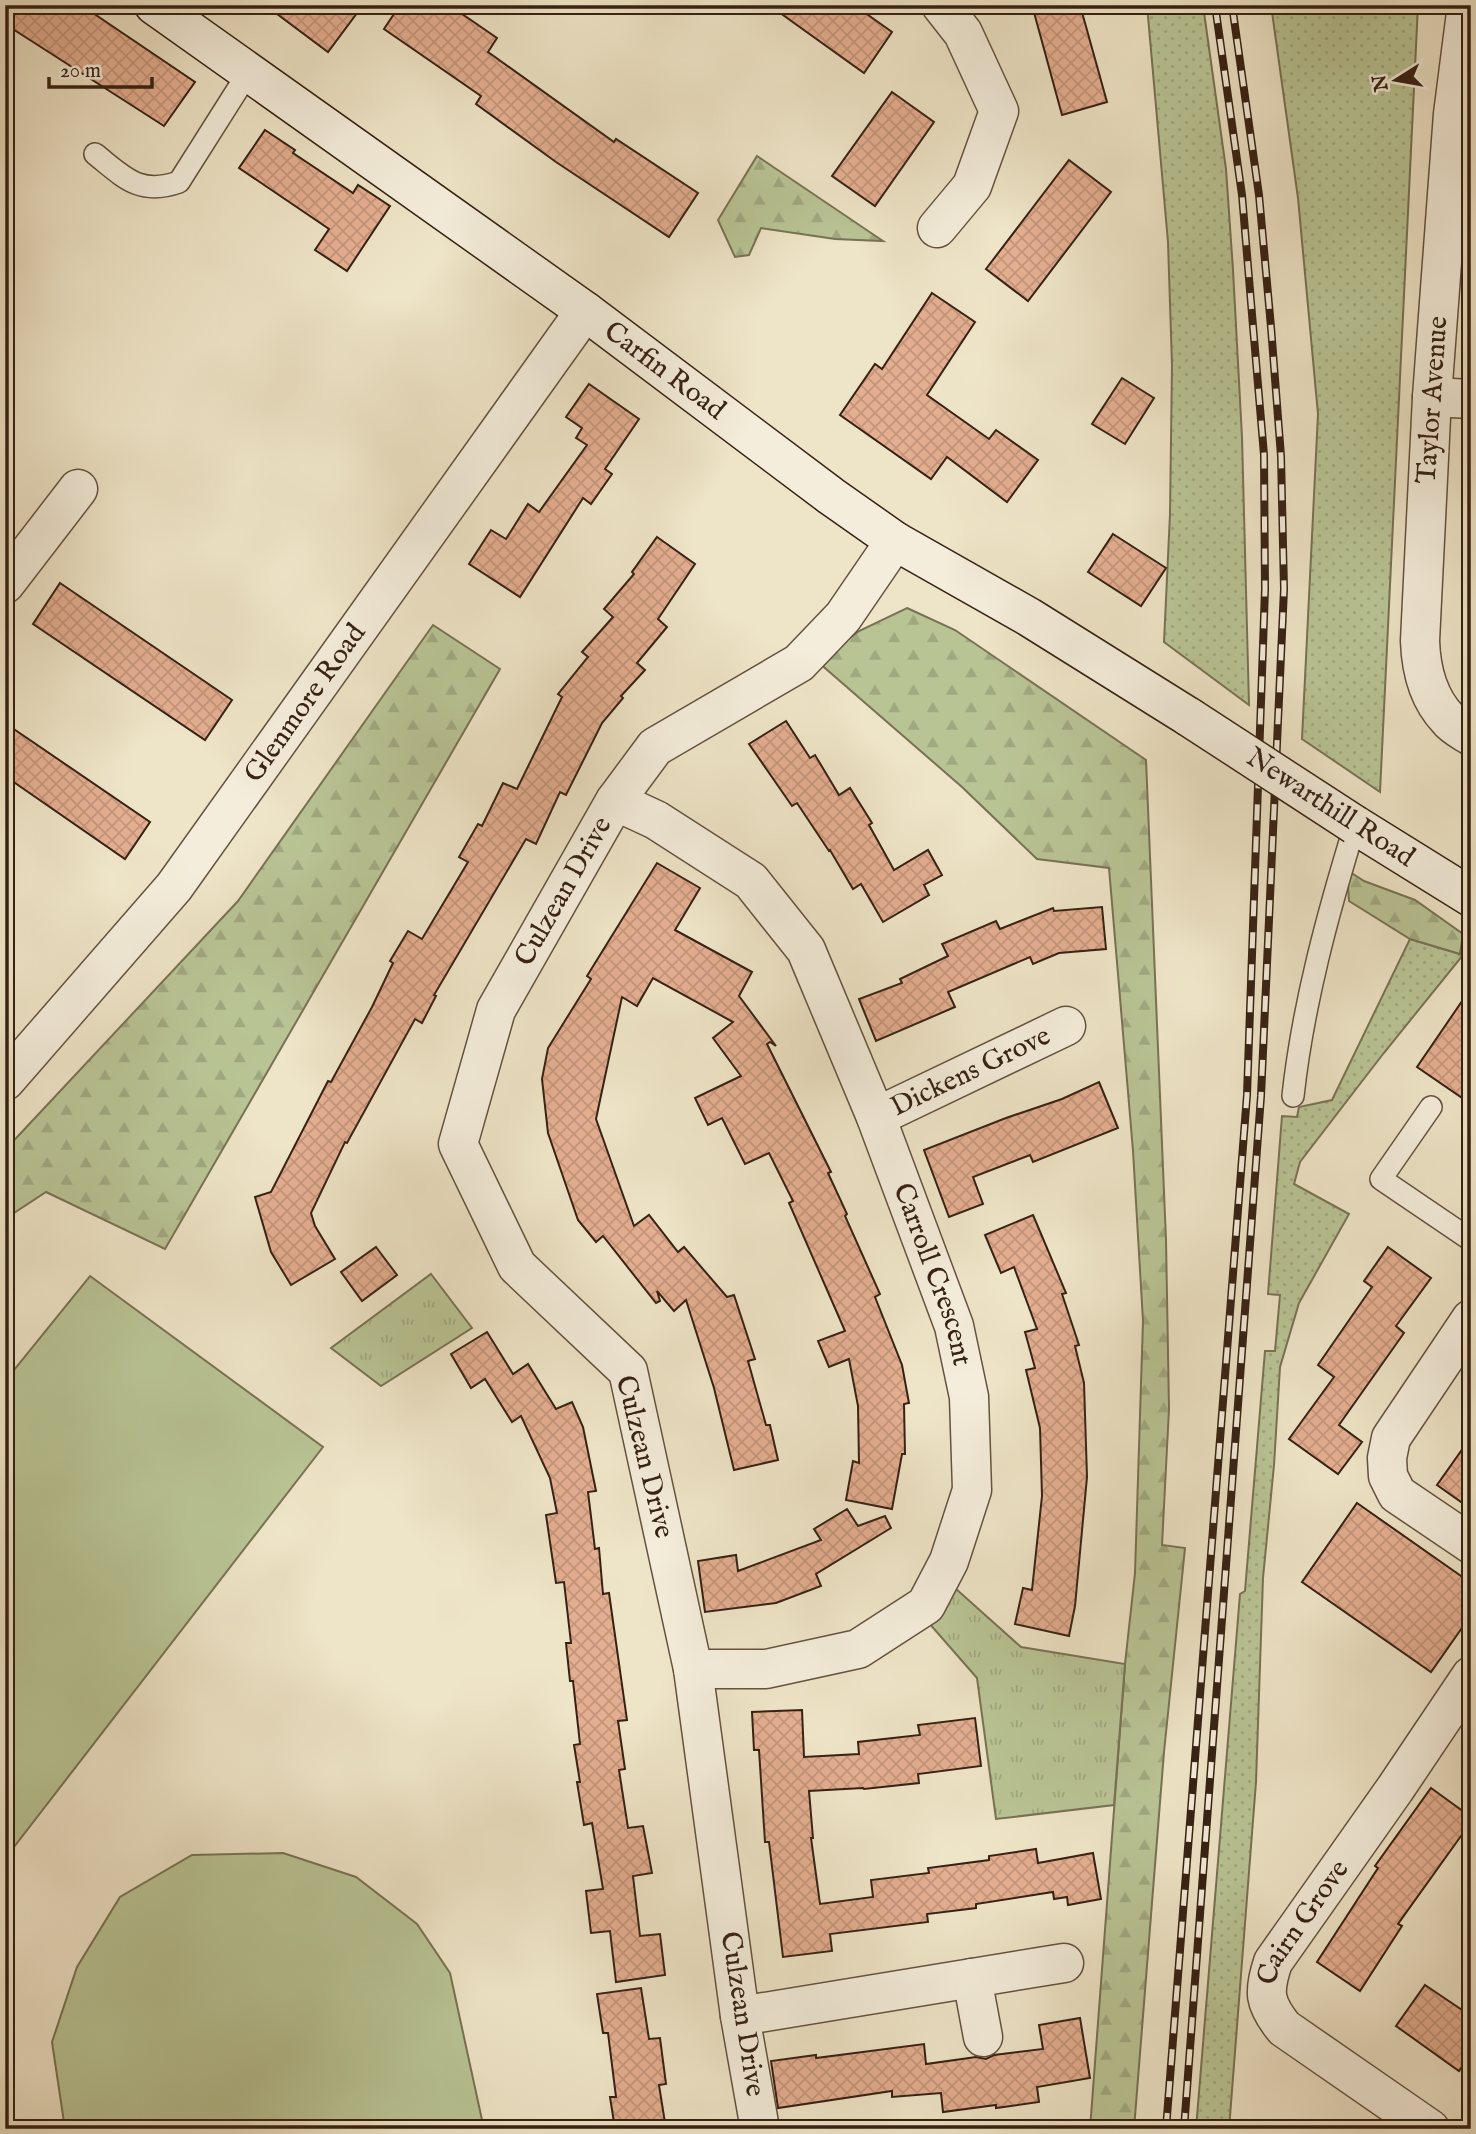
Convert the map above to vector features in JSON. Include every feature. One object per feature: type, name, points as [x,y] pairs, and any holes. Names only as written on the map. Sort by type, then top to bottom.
[{"type":"street","name":"Carfin Road","points":[[154,5],[585,311],[895,541],[1029,617],[1189,717]]},
{"type":"street","points":[[937,228],[972,186],[999,111],[963,33],[941,5]]},
{"type":"street","name":"Taylor Avenue","points":[[1467,5],[1462,114],[1432,397],[1420,666],[1430,692],[1448,720],[1471,736]]},
{"type":"street","name":"Glenmore Road","points":[[5,1081],[174,887],[585,311]]},
{"type":"street","points":[[1432,397],[1471,399]]},
{"type":"street","points":[[5,584],[78,489]]},
{"type":"street","name":"Culzean Drive","points":[[760,2129],[740,2017],[693,1670],[628,1371],[517,1266],[458,1144],[495,1010],[615,801],[654,747],[799,663],[843,617],[895,541]]},
{"type":"street","name":"Newarthill Road","points":[[1189,717],[1471,897]]},
{"type":"street","name":"Carroll Crescent","points":[[615,801],[656,820],[751,881],[806,950],[876,1117],[954,1326],[969,1396],[972,1490],[950,1561],[926,1605],[858,1649],[766,1669],[693,1670]]},
{"type":"street","name":"Dickens Grove","points":[[876,1117],[1066,1026]]},
{"type":"street","points":[[1471,1319],[1391,1438],[1387,1458],[1388,1476],[1397,1494],[1471,1544]]},
{"type":"street","name":"Cairn Grove","points":[[1430,2129],[1284,2028],[1271,2012],[1266,1995],[1267,1979],[1273,1962],[1471,1676]]},
{"type":"street","points":[[740,2017],[1064,1963]]},
{"type":"street","points":[[972,1978],[983,2037]]},
{"type":"lane","points":[[95,154],[131,184],[163,187],[179,182],[248,73]]},
{"type":"lane","points":[[1293,1096],[1312,989],[1332,904],[1355,825]]},
{"type":"lane","points":[[1431,1107],[1381,1179],[1471,1240]]},
{"type":"green space","points":[[1147,5],[1203,5],[1226,169],[1233,270],[1242,437],[1249,705],[1164,642],[1170,514],[1172,365],[1168,242]]},
{"type":"green space","points":[[1271,5],[1418,5],[1380,792],[1302,739],[1318,414],[1298,198]]},
{"type":"green space","points":[[757,156],[883,241],[835,239],[761,228],[749,255],[735,257],[718,220]]},
{"type":"green space","points":[[907,608],[955,630],[1146,760],[1166,1240],[1169,1409],[1162,1545],[1185,1548],[1164,1752],[1134,2129],[1090,2129],[1125,1664],[1135,1573],[1143,1321],[1133,1151],[1109,868],[1037,859],[962,787],[818,662],[859,631]]},
{"type":"green space","points":[[433,625],[500,669],[165,1249],[46,1192],[5,1219],[5,1150],[238,901]]},
{"type":"green space","points":[[1347,870],[1364,881],[1415,900],[1463,934],[1460,954],[1410,939],[1349,901]]},
{"type":"green space","points":[[1410,939],[1463,955],[1300,1162],[1294,1184],[1349,1214],[1299,1303],[1280,1367],[1263,1578],[1256,1782],[1229,2129],[1196,2129],[1240,1594],[1245,1591],[1265,1351],[1275,1351],[1280,1295],[1268,1294],[1282,1116],[1297,1117],[1299,1107],[1332,1100]]},
{"type":"green space","points":[[431,1274],[472,1328],[381,1386],[331,1348]]},
{"type":"green space","points":[[90,1276],[323,1447],[14,1847],[5,1841],[5,1381]]},
{"type":"green space","points":[[946,1580],[1021,1647],[1125,1664],[1114,1805],[996,1819],[977,1678],[921,1614]]},
{"type":"green space","points":[[283,1853],[356,1877],[417,1924],[450,1973],[484,2129],[65,2129],[52,2042],[77,1967],[120,1897],[192,1855]]},
{"type":"building","points":[[5,5],[81,5],[195,82],[164,126],[5,24]]},
{"type":"building","points":[[265,5],[363,5],[328,52]]},
{"type":"building","points":[[400,5],[449,5],[497,38],[488,52],[614,142],[616,139],[698,193],[669,237],[556,162],[476,104],[481,96],[384,29]]},
{"type":"building","points":[[769,5],[854,5],[892,32],[864,73]]},
{"type":"building","points":[[1032,5],[1080,5],[1107,102],[1062,115]]},
{"type":"building","points":[[892,92],[934,122],[875,206],[832,176]]},
{"type":"building","points":[[265,130],[295,150],[293,153],[353,193],[358,185],[390,206],[347,271],[315,250],[329,229],[239,168]]},
{"type":"building","points":[[1069,160],[1111,192],[1028,301],[986,269]]},
{"type":"building","points":[[932,293],[975,322],[927,395],[989,439],[996,430],[1038,460],[1007,502],[947,457],[931,479],[840,415],[875,364],[882,369]]},
{"type":"building","points":[[1122,378],[1154,398],[1125,444],[1092,424]]},
{"type":"building","points":[[589,384],[639,419],[605,469],[612,474],[591,504],[583,498],[520,597],[469,564],[491,530],[506,539],[528,504],[539,512],[587,445],[576,438],[582,428],[566,417]]},
{"type":"building","points":[[1113,534],[1166,568],[1141,606],[1088,572]]},
{"type":"building","points":[[657,537],[695,564],[658,619],[667,627],[637,663],[645,670],[621,696],[623,698],[602,723],[566,795],[560,792],[536,844],[526,839],[434,995],[436,996],[422,1023],[415,1019],[347,1143],[345,1142],[311,1213],[315,1226],[335,1259],[291,1285],[271,1252],[255,1197],[271,1192],[328,1081],[331,1082],[372,1007],[393,963],[390,961],[408,931],[422,939],[468,862],[459,857],[478,824],[482,826],[503,783],[517,789],[562,697],[558,694],[588,657],[582,652],[613,617],[604,609],[634,574],[632,572]]},
{"type":"building","points":[[60,583],[232,700],[205,740],[33,624]]},
{"type":"building","points":[[786,721],[810,758],[815,755],[839,795],[850,788],[872,823],[869,825],[894,870],[928,850],[942,875],[924,885],[929,895],[883,922],[861,884],[853,889],[797,803],[792,806],[749,744]]},
{"type":"building","points":[[5,723],[150,822],[125,859],[5,776]]},
{"type":"building","points":[[657,863],[700,888],[675,930],[752,972],[739,996],[776,1046],[770,1042],[767,1044],[831,1172],[828,1173],[847,1214],[845,1216],[880,1294],[875,1297],[902,1365],[909,1403],[904,1404],[905,1454],[902,1454],[892,1509],[846,1500],[853,1461],[859,1463],[858,1406],[849,1359],[829,1367],[818,1341],[845,1331],[789,1203],[793,1201],[769,1153],[745,1164],[722,1118],[708,1125],[695,1098],[741,1076],[713,1038],[733,1022],[653,978],[637,1006],[622,997],[596,1119],[634,1226],[649,1215],[678,1252],[684,1247],[727,1297],[734,1295],[755,1359],[748,1361],[766,1425],[770,1425],[778,1460],[734,1470],[714,1388],[686,1300],[674,1311],[657,1291],[660,1301],[656,1303],[603,1236],[596,1242],[578,1220],[548,1133],[542,1079],[548,1048],[591,979],[587,976]]},
{"type":"building","points":[[1102,907],[1106,949],[1059,953],[1033,964],[1030,957],[948,992],[955,1007],[876,1041],[859,999],[902,983],[900,979],[948,956],[942,944],[996,921],[1000,929],[1053,908],[1054,911]]},
{"type":"building","points":[[1471,988],[1471,1104],[1417,1067]]},
{"type":"building","points":[[1099,1082],[1118,1128],[1033,1162],[1030,1155],[973,1177],[983,1204],[949,1217],[924,1150],[1062,1099]]},
{"type":"building","points":[[1033,1215],[1066,1293],[1062,1294],[1079,1345],[1075,1346],[1084,1383],[1087,1477],[1075,1606],[1069,1636],[1015,1624],[1023,1588],[1032,1590],[1042,1496],[1040,1428],[1026,1370],[1035,1368],[1025,1332],[1037,1329],[1014,1267],[1001,1273],[985,1235]]},
{"type":"building","points":[[376,1247],[397,1275],[362,1301],[341,1272]]},
{"type":"building","points":[[1388,1247],[1431,1278],[1396,1326],[1404,1333],[1339,1425],[1362,1442],[1338,1474],[1289,1439],[1334,1377],[1318,1365],[1372,1287],[1364,1281]]},
{"type":"building","points":[[487,1332],[513,1374],[528,1364],[556,1409],[572,1402],[583,1427],[596,1491],[588,1492],[595,1549],[599,1548],[603,1594],[609,1593],[627,1720],[618,1721],[625,1769],[619,1770],[628,1828],[643,1826],[652,1873],[633,1876],[640,1936],[660,1934],[665,1975],[616,1982],[610,1931],[591,1933],[586,1891],[603,1889],[592,1823],[584,1825],[577,1782],[580,1782],[574,1745],[580,1744],[566,1643],[571,1643],[564,1582],[556,1583],[546,1515],[557,1513],[550,1478],[521,1416],[512,1422],[485,1379],[471,1388],[451,1354]]},
{"type":"building","points":[[1471,1437],[1471,1509],[1437,1485]]},
{"type":"building","points":[[1357,1503],[1471,1583],[1471,1615],[1431,1672],[1302,1582]]},
{"type":"building","points":[[847,1509],[858,1526],[885,1516],[891,1528],[816,1574],[821,1586],[776,1603],[705,1612],[698,1561],[736,1555],[738,1571],[821,1540],[814,1529]]},
{"type":"building","points":[[802,1710],[804,1757],[859,1754],[858,1742],[920,1735],[918,1725],[975,1718],[981,1766],[918,1774],[919,1783],[809,1791],[811,1838],[820,1904],[873,1897],[871,1880],[929,1873],[928,1868],[989,1860],[989,1856],[1036,1849],[1038,1863],[1093,1853],[1101,1899],[1068,1905],[1067,1897],[1054,1899],[1053,1892],[976,1904],[976,1908],[927,1914],[928,1922],[830,1934],[832,1951],[783,1957],[769,1842],[765,1842],[759,1750],[754,1750],[752,1712]]},
{"type":"building","points":[[1431,1788],[1471,1817],[1471,1822],[1398,1924],[1402,1926],[1360,1991],[1317,1962],[1378,1868],[1375,1866]]},
{"type":"building","points":[[1425,1985],[1471,2016],[1471,2054],[1459,2071],[1396,2026]]},
{"type":"building","points":[[641,1988],[649,2039],[660,2038],[666,2084],[659,2085],[666,2129],[615,2129],[610,2097],[616,2097],[608,2033],[603,2033],[597,1994]]},
{"type":"building","points":[[1080,2018],[1090,2078],[1037,2087],[1039,2102],[943,2112],[941,2093],[892,2097],[892,2091],[778,2108],[771,2061],[924,2044],[926,2064],[976,2057],[986,2059],[994,2055],[1043,2049],[1039,2025]]},
{"type":"railway","points":[[1166,2129],[1247,1095],[1265,589],[1264,455],[1242,195],[1215,5]]},
{"type":"railway","points":[[1184,2129],[1261,1096],[1284,589],[1281,456],[1271,327],[1259,195],[1232,5]]}]
